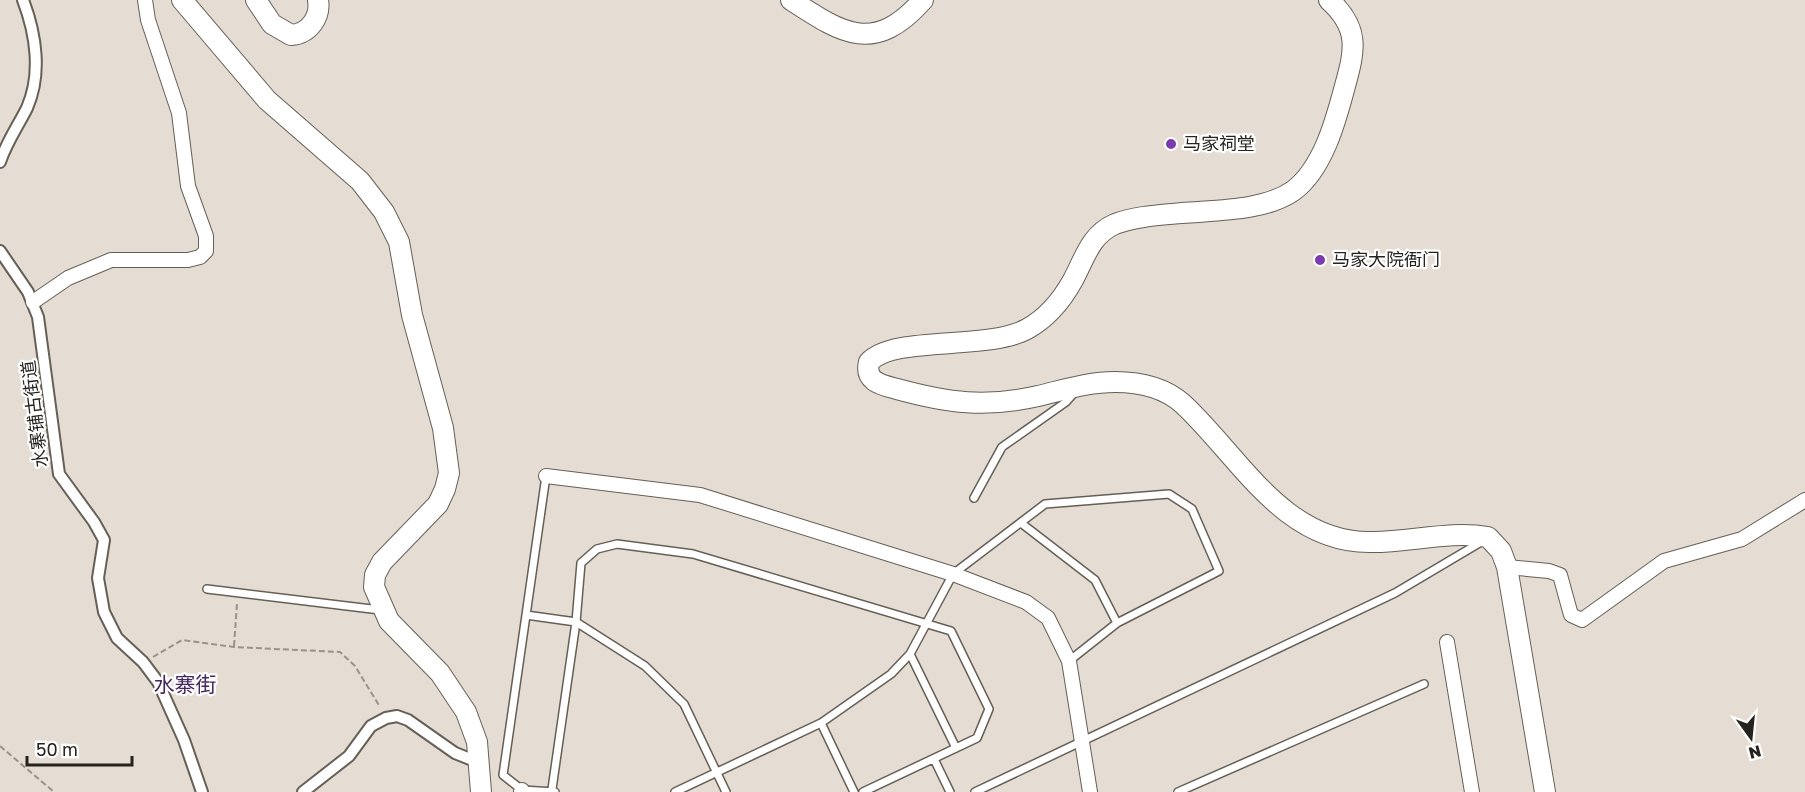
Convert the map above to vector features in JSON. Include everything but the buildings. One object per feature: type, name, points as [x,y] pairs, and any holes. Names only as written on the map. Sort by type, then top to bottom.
[{"type":"main road","points":[[182,0],[267,100],[360,181],[384,212],[399,242],[411,315],[443,428],[449,473],[446,489],[438,504],[378,568],[374,587],[383,611],[402,636],[440,673],[460,701],[471,723],[480,763],[481,792]]},
{"type":"main road","points":[[256,0],[272,24],[291,35],[304,32],[311,26],[319,12],[318,0]]},
{"type":"main road","points":[[791,0],[836,28],[867,35],[883,32],[899,23],[923,0]]},
{"type":"main road","points":[[1329,0],[1342,13],[1351,28],[1353,39],[1351,64],[1323,149],[1308,175],[1292,191],[1249,205],[1141,218],[1114,225],[1092,241],[1072,281],[1057,303],[1028,328],[987,341],[889,351],[873,357],[868,367],[871,379],[876,383],[938,400],[965,404],[1014,401],[1082,385],[1126,382],[1169,393],[1198,418],[1279,506],[1304,525],[1326,535],[1367,542],[1456,534],[1488,537],[1501,551],[1507,567],[1545,792]]},
{"type":"street","points":[[0,162],[27,107],[35,82],[36,60],[23,0]]},
{"type":"street","points":[[33,302],[68,278],[111,260],[188,260],[200,257],[206,251],[206,236],[188,186],[179,114],[148,20],[145,0]]},
{"type":"street","name":"水寨铺古街道","points":[[0,251],[33,302],[42,333],[59,474],[94,522],[104,540],[98,578],[99,595],[110,626],[158,682],[174,716],[202,792]]},
{"type":"street","points":[[546,476],[700,495],[953,574],[1026,602],[1048,618],[1069,661],[1090,792]]},
{"type":"street","points":[[1507,567],[1549,570],[1560,574],[1571,615],[1582,620],[1664,561],[1742,539],[1805,501]]},
{"type":"street","points":[[1447,642],[1472,792]]},
{"type":"street","points":[[303,792],[349,756],[371,726],[386,718],[397,717],[408,720],[455,753],[480,763]]},
{"type":"lane","points":[[974,498],[1002,447],[1066,402],[1082,385]]},
{"type":"lane","points":[[546,476],[503,775],[521,791],[554,791],[576,622],[581,563],[597,549],[617,544],[693,554],[951,631],[989,709],[977,738],[863,792]]},
{"type":"lane","points":[[675,792],[821,723],[891,674],[910,654],[953,574],[1045,504],[1168,494],[1192,509],[1219,571],[1117,624],[1069,661]]},
{"type":"lane","points":[[1021,523],[1095,580],[1117,624]]},
{"type":"lane","points":[[975,792],[1395,593],[1488,537]]},
{"type":"lane","points":[[207,589],[383,611]]},
{"type":"lane","points":[[526,615],[576,622],[645,666],[684,704],[726,792]]},
{"type":"lane","points":[[910,654],[956,748]]},
{"type":"lane","points":[[1178,792],[1424,684]]},
{"type":"lane","points":[[821,723],[854,792]]},
{"type":"lane","points":[[934,759],[950,792]]},
{"type":"path","points":[[234,647],[238,592]]},
{"type":"path","points":[[143,662],[182,640],[234,647],[340,652],[355,666],[386,718]]},
{"type":"path","points":[[0,746],[54,792]]},
{"type":"place","name":"马家祠堂","points":[[1171,144]]},
{"type":"place","name":"马家大院衙门","points":[[1320,260]]},
{"type":"district","name":"水寨街","points":[[185,685]]}]
